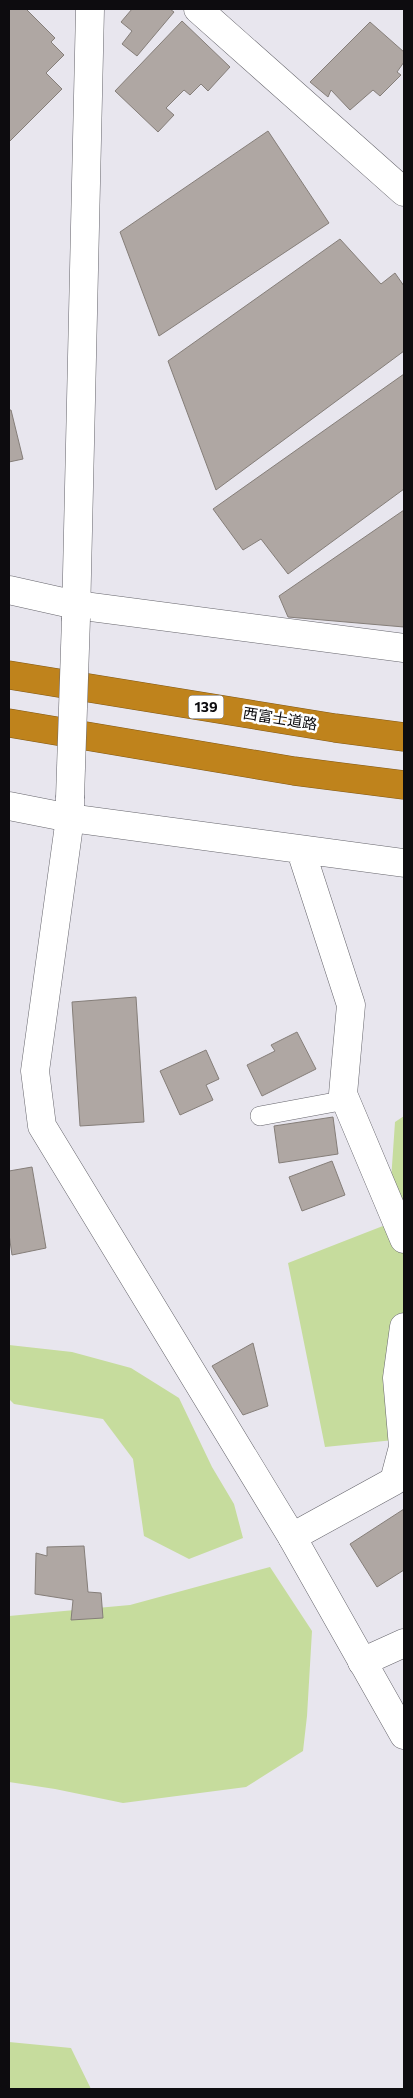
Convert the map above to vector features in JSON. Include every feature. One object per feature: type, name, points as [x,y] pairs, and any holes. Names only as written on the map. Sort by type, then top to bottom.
[{"type":"highway","name":"西富士道路","points":[[9,675],[335,728],[404,737]]},
{"type":"highway","points":[[9,722],[294,771],[404,785]]},
{"type":"street","points":[[90,9],[70,808],[35,1071],[42,1126],[292,1537],[404,1736]]},
{"type":"street","points":[[198,9],[404,192]]},
{"type":"street","points":[[9,590],[76,611],[404,648]]},
{"type":"street","points":[[9,806],[70,808],[301,851],[404,864]]},
{"type":"street","points":[[301,851],[351,1005],[344,1094],[404,1238]]},
{"type":"street","points":[[292,1537],[394,1481],[403,1447],[397,1378],[404,1327]]},
{"type":"street","points":[[362,1662],[404,1643]]},
{"type":"lane","points":[[260,1116],[346,1100]]},
{"type":"green space","points":[[404,1116],[404,1439],[325,1447],[288,1263],[388,1224],[395,1122]]},
{"type":"green space","points":[[9,1345],[72,1352],[131,1368],[179,1398],[212,1467],[234,1504],[243,1538],[189,1559],[144,1536],[133,1459],[103,1419],[14,1404],[9,1399]]},
{"type":"green space","points":[[270,1567],[312,1631],[303,1751],[246,1787],[123,1803],[9,1782],[9,1616],[130,1605]]},
{"type":"green space","points":[[9,2042],[71,2048],[91,2089],[9,2089]]},
{"type":"building","points":[[9,9],[26,9],[55,38],[51,42],[64,55],[46,73],[62,89],[9,142]]},
{"type":"building","points":[[132,9],[170,9],[174,12],[137,56],[122,44],[132,31],[121,22]]},
{"type":"building","points":[[182,21],[230,67],[208,91],[201,84],[190,95],[184,90],[166,108],[174,115],[158,132],[115,91]]},
{"type":"building","points":[[370,22],[404,52],[404,62],[397,72],[401,75],[380,96],[373,90],[350,110],[331,90],[328,97],[310,82]]},
{"type":"building","points":[[268,131],[329,223],[159,336],[120,232]]},
{"type":"building","points":[[340,239],[381,284],[395,273],[404,286],[404,351],[216,490],[168,361]]},
{"type":"building","points":[[404,374],[404,489],[288,574],[261,539],[243,550],[213,509]]},
{"type":"building","points":[[9,410],[11,410],[23,459],[9,462]]},
{"type":"building","points":[[404,510],[404,627],[288,617],[279,596]]},
{"type":"building","points":[[136,997],[144,1122],[80,1126],[72,1002]]},
{"type":"building","points":[[297,1032],[316,1069],[262,1096],[247,1065],[275,1051],[271,1045]]},
{"type":"building","points":[[206,1050],[219,1079],[206,1085],[213,1100],[180,1115],[160,1071]]},
{"type":"building","points":[[333,1117],[338,1154],[279,1163],[274,1126]]},
{"type":"building","points":[[332,1161],[345,1195],[302,1211],[289,1177]]},
{"type":"building","points":[[32,1167],[46,1248],[12,1255],[9,1234],[9,1171]]},
{"type":"building","points":[[253,1343],[268,1406],[243,1415],[212,1366]]},
{"type":"building","points":[[404,1509],[404,1570],[377,1587],[350,1544]]},
{"type":"building","points":[[84,1546],[88,1592],[101,1593],[103,1618],[71,1620],[73,1600],[35,1594],[36,1553],[47,1556],[47,1547]]}]
